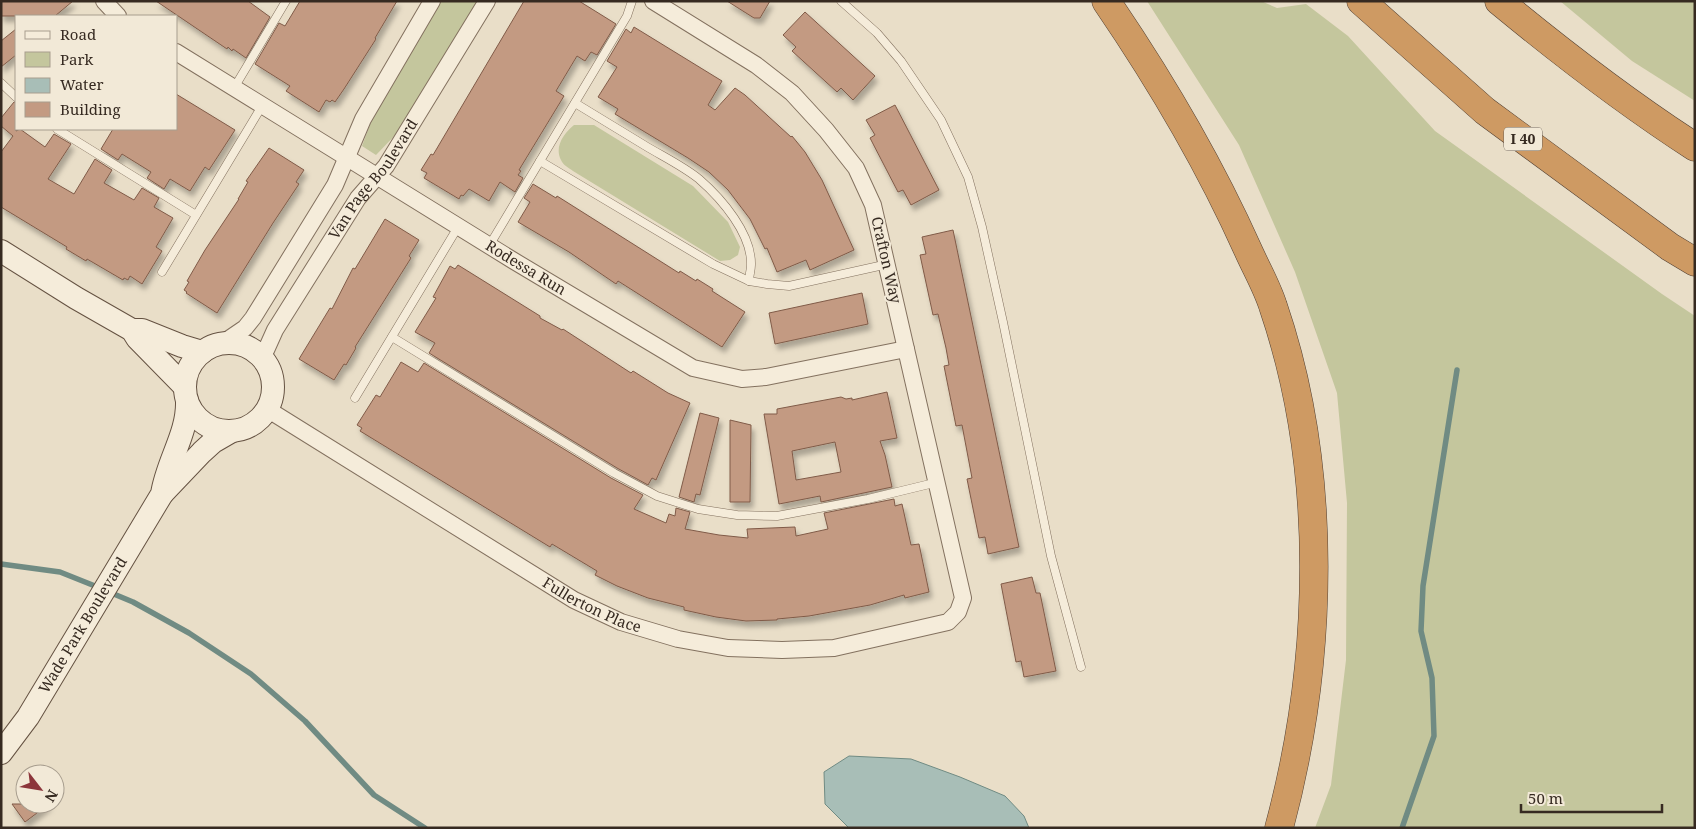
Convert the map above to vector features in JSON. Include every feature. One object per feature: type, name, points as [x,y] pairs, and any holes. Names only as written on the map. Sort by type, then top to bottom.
[{"type":"highway","points":[[1106,1],[1204,158],[1241,233],[1273,305],[1292,372],[1306,451],[1313,513],[1314,584],[1308,664],[1297,746],[1278,828]]},
{"type":"highway","name":"I 40","points":[[1362,1],[1485,111],[1670,247],[1695,262]]},
{"type":"highway","points":[[1500,1],[1541,35],[1652,119],[1695,147]]},
{"type":"street","points":[[104,1],[117,15]]},
{"type":"street","name":"Van Page Boulevard","points":[[212,348],[245,328],[253,318],[335,185],[372,101],[432,1]]},
{"type":"street","name":"Van Page Boulevard","points":[[262,359],[276,328],[358,198],[377,177],[399,146],[487,1]]},
{"type":"street","name":"Crafton Way","points":[[653,1],[756,65],[792,93],[826,130],[856,168],[874,205],[888,264],[963,598],[958,612]]},
{"type":"street","name":"Rodessa Run","points":[[178,53],[489,246],[692,368],[742,378],[766,376],[906,349]]},
{"type":"street","points":[[1,251],[76,298],[132,330],[186,394],[193,414],[204,424],[217,430],[232,431],[246,427],[258,420],[267,409],[272,383],[269,370],[254,351],[232,343],[212,348],[182,346],[142,330],[132,330]]},
{"type":"street","points":[[186,394],[187,374],[193,361],[212,348]]},
{"type":"street","name":"Wade Park Boulevard","points":[[1,753],[28,717],[162,494],[167,472],[184,428],[187,414],[186,394]]},
{"type":"street","name":"Fullerton Place","points":[[267,409],[574,600],[630,625],[678,639],[728,648],[782,650],[834,648],[948,622],[958,612]]},
{"type":"street","name":"Wade Park Boulevard","points":[[162,494],[213,442],[232,431]]},
{"type":"lane","points":[[234,88],[286,1]]},
{"type":"lane","points":[[489,246],[627,16],[632,1]]},
{"type":"lane","points":[[841,1],[902,60],[941,120],[968,177],[982,227],[999,303],[1052,556],[1080,667]]},
{"type":"lane","points":[[1,83],[15,96]]},
{"type":"lane","points":[[575,103],[681,167],[698,179],[727,207],[739,226],[748,247],[751,265],[749,281]]},
{"type":"lane","points":[[162,272],[262,106]]},
{"type":"lane","points":[[59,130],[196,215]]},
{"type":"lane","points":[[540,160],[713,264],[749,281],[789,286],[888,264]]},
{"type":"lane","points":[[355,398],[458,226]]},
{"type":"lane","points":[[392,337],[614,473],[657,496],[698,509],[737,515],[777,516],[868,499],[938,482]]},
{"type":"green space","points":[[440,1],[479,1],[402,128],[376,155],[362,146],[375,111]]},
{"type":"green space","points":[[1147,1],[1261,1],[1277,8],[1306,4],[1348,36],[1435,131],[1695,316],[1695,828],[1315,828],[1331,785],[1346,660],[1347,503],[1337,393],[1295,272],[1239,145]]},
{"type":"green space","points":[[1560,1],[1695,1],[1695,101],[1632,61]]},
{"type":"green space","points":[[574,125],[594,125],[693,186],[728,222],[740,247],[738,255],[730,260],[720,261],[566,166],[559,155],[559,145]]},
{"type":"water","points":[[849,756],[911,759],[960,777],[1005,796],[1024,816],[1029,828],[849,828],[825,804],[824,772]]},
{"type":"building","points":[[1,1],[73,1],[56,15],[1,16]]},
{"type":"building","points":[[156,1],[248,1],[270,17],[246,58],[233,49],[232,51],[228,47],[227,49]]},
{"type":"building","points":[[300,1],[397,1],[376,39],[335,102],[326,100],[319,112],[286,91],[290,86],[255,64],[279,23],[285,26]]},
{"type":"building","points":[[524,1],[579,1],[616,24],[597,55],[591,52],[585,61],[577,56],[556,91],[564,96],[519,170],[521,171],[518,175],[523,178],[515,192],[500,182],[489,201],[469,189],[459,199],[424,178],[427,173],[421,170],[431,154],[433,155]]},
{"type":"building","points":[[727,1],[770,1],[760,18],[754,18]]},
{"type":"building","points":[[805,12],[875,76],[853,100],[841,88],[837,92],[792,51],[796,47],[783,35]]},
{"type":"building","points":[[634,27],[722,81],[708,105],[715,110],[735,88],[792,136],[805,152],[822,180],[854,250],[810,270],[806,260],[777,272],[767,248],[765,249],[750,219],[728,190],[709,172],[615,114],[618,109],[598,97],[617,67],[607,61],[626,29],[631,33]]},
{"type":"building","points":[[15,30],[15,56],[1,67],[1,41]]},
{"type":"building","points":[[178,95],[235,130],[209,170],[205,167],[190,191],[170,179],[164,189],[147,178],[151,172],[122,154],[118,160],[101,149],[112,130],[178,130]]},
{"type":"building","points":[[15,102],[16,131],[21,130],[45,147],[54,134],[71,144],[48,179],[74,194],[95,159],[112,170],[104,183],[134,200],[142,188],[159,198],[154,207],[173,218],[156,247],[162,251],[142,284],[130,276],[128,280],[124,278],[123,280],[87,259],[86,261],[66,249],[67,247],[1,207],[1,152],[13,136],[1,126],[1,118]]},
{"type":"building","points":[[895,105],[939,190],[911,205],[903,190],[898,192],[870,138],[875,135],[866,120]]},
{"type":"building","points":[[269,148],[304,170],[296,182],[299,184],[217,313],[184,290],[189,282],[187,281],[205,250],[239,199],[248,182],[246,181]]},
{"type":"building","points":[[533,184],[556,198],[557,196],[679,273],[680,271],[696,281],[697,279],[745,312],[722,347],[618,281],[616,284],[569,252],[518,222],[530,202],[524,198]]},
{"type":"building","points":[[385,219],[419,240],[409,256],[411,258],[355,347],[346,365],[344,364],[334,380],[299,359],[330,308],[332,309],[353,268],[355,269]]},
{"type":"building","points":[[953,230],[1019,547],[988,554],[985,537],[979,538],[967,479],[972,478],[962,425],[956,426],[944,366],[949,365],[946,348],[938,314],[933,315],[920,255],[926,254],[922,237]]},
{"type":"building","points":[[458,265],[540,316],[540,318],[563,329],[631,373],[633,371],[668,393],[690,403],[656,480],[652,478],[648,485],[617,468],[429,353],[435,343],[415,332],[436,298],[433,297],[450,266],[455,269]]},
{"type":"building","points":[[862,293],[868,324],[775,344],[769,313]]},
{"type":"building","points":[[401,362],[418,372],[424,363],[611,478],[643,495],[634,509],[666,523],[669,514],[675,516],[676,508],[690,512],[685,529],[748,538],[747,529],[795,527],[796,536],[828,529],[824,513],[894,499],[895,506],[902,504],[911,545],[919,544],[929,592],[905,598],[904,595],[870,605],[809,616],[746,621],[684,610],[684,607],[648,598],[617,586],[595,575],[597,571],[552,544],[550,547],[360,431],[362,428],[357,425],[376,395],[380,397]]},
{"type":"building","points":[[887,392],[897,438],[880,441],[892,487],[821,502],[820,496],[779,504],[764,414],[777,414],[777,409],[841,397],[846,399],[852,398],[852,400]],"holes":[[[835,442],[841,472],[796,480],[792,451]]]},
{"type":"building","points":[[700,413],[719,418],[700,495],[696,494],[694,502],[679,497]]},
{"type":"building","points":[[730,420],[751,425],[750,502],[730,502]]},
{"type":"building","points":[[1032,577],[1036,593],[1040,593],[1056,671],[1024,677],[1021,661],[1016,662],[1001,584]]},
{"type":"building","points":[[19,814],[36,814],[25,822]]},
{"type":"waterway","points":[[1402,828],[1434,736],[1432,678],[1421,631],[1423,586],[1457,370]]},
{"type":"waterway","points":[[1,564],[60,572],[100,588]]},
{"type":"waterway","points":[[109,592],[133,602],[189,633],[251,674],[305,721],[374,795],[425,828]]}]
